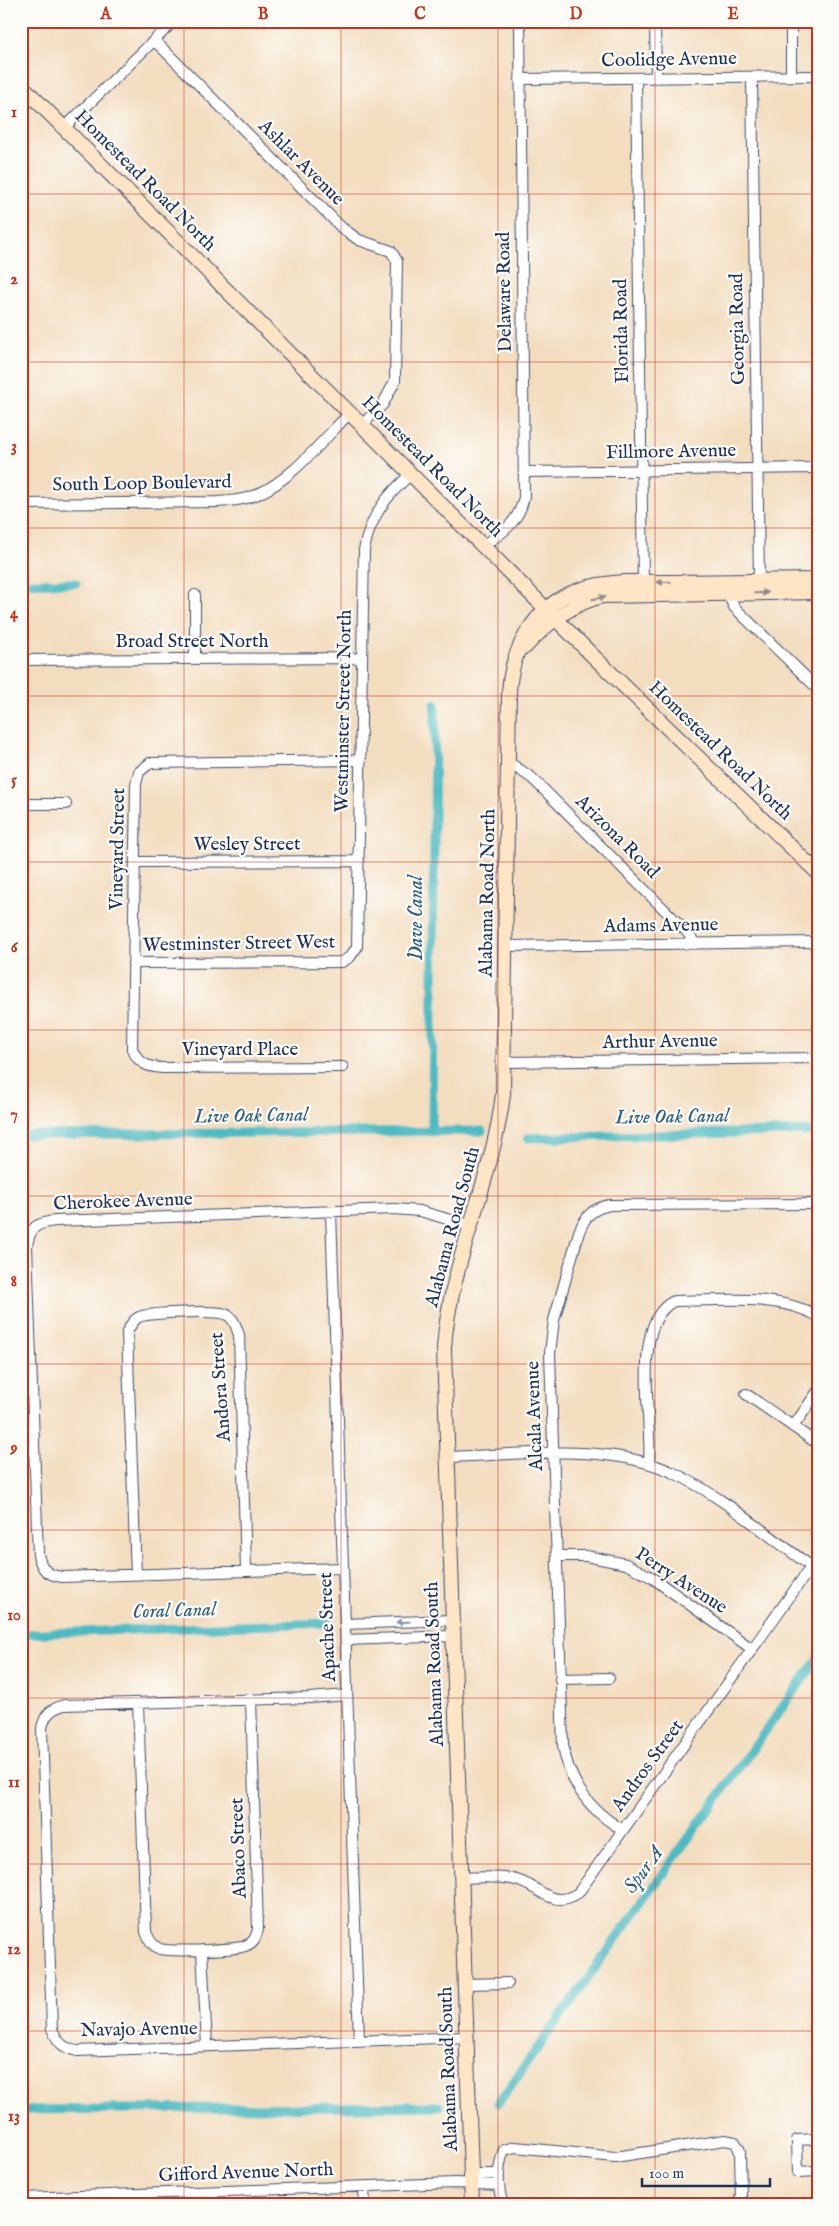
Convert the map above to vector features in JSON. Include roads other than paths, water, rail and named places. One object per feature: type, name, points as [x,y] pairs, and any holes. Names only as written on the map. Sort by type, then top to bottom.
[{"type":"main road","name":"Homestead Road North","points":[[21,85],[351,412],[551,615],[818,873]]},
{"type":"main road","points":[[551,615],[566,595],[579,590],[614,584],[818,580]]},
{"type":"main road","points":[[551,615],[603,596],[818,592]]},
{"type":"main road","name":"Alabama Road North","points":[[498,1129],[503,1094],[504,1062],[510,684],[516,657],[551,615]]},
{"type":"main road","name":"Alabama Road South","points":[[472,2205],[452,1620],[445,1330],[454,1284],[498,1129]]},
{"type":"street","points":[[64,128],[174,21]]},
{"type":"street","name":"Delaware Road","points":[[483,545],[501,534],[515,520],[521,510],[524,497],[520,21]]},
{"type":"street","points":[[655,21],[656,78]]},
{"type":"street","points":[[791,21],[791,76]]},
{"type":"street","name":"Ashlar Avenue","points":[[155,41],[342,228],[359,240],[391,251],[397,261],[394,381],[383,404],[363,424]]},
{"type":"street","name":"Coolidge Avenue","points":[[520,80],[818,76]]},
{"type":"street","name":"Georgia Road","points":[[752,77],[759,580]]},
{"type":"street","name":"Florida Road","points":[[636,78],[643,582]]},
{"type":"street","name":"South Loop Boulevard","points":[[21,504],[217,502],[246,499],[266,490],[287,475],[351,412]]},
{"type":"street","name":"Fillmore Avenue","points":[[525,472],[818,468]]},
{"type":"street","name":"Westminster Street North","points":[[345,960],[350,957],[357,947],[363,561],[366,537],[379,508],[394,489],[412,473]]},
{"type":"street","points":[[728,594],[734,607],[818,689]]},
{"type":"street","points":[[194,596],[195,659]]},
{"type":"street","name":"Broad Street North","points":[[21,660],[362,658]]},
{"type":"street","name":"Vineyard Street","points":[[138,1060],[132,1049],[136,784],[139,772],[150,763],[361,760]]},
{"type":"street","name":"Arizona Road","points":[[508,762],[532,778],[688,933],[695,944]]},
{"type":"street","points":[[22,804],[66,804]]},
{"type":"street","name":"Wesley Street","points":[[135,862],[359,862]]},
{"type":"street","name":"Adams Avenue","points":[[505,946],[818,942]]},
{"type":"street","name":"Westminster Street West","points":[[133,963],[256,963],[345,960]]},
{"type":"street","name":"Arthur Avenue","points":[[504,1062],[818,1058]]},
{"type":"street","name":"Vineyard Place","points":[[138,1060],[153,1068],[343,1067]]},
{"type":"street","name":"Alcala Avenue","points":[[623,1830],[586,1800],[570,1773],[563,1745],[550,1380],[552,1334],[579,1232],[583,1222],[590,1213],[600,1207],[818,1204]]},
{"type":"street","name":"Cherokee Avenue","points":[[343,1568],[62,1577],[50,1576],[41,1567],[37,1535],[28,1256],[29,1234],[36,1226],[45,1222],[56,1221],[407,1210],[441,1216],[471,1226]]},
{"type":"street","name":"Apache Street","points":[[331,1212],[359,2040]]},
{"type":"street","points":[[649,1463],[648,1347],[654,1323],[665,1306],[674,1301],[779,1302],[803,1309],[818,1316]]},
{"type":"street","name":"Andora Street","points":[[136,1575],[127,1332],[132,1321],[141,1316],[171,1313],[213,1312],[226,1314],[235,1322],[239,1335],[246,1570]]},
{"type":"street","points":[[793,1427],[818,1391]]},
{"type":"street","points":[[746,1394],[818,1444]]},
{"type":"street","points":[[447,1457],[599,1453],[649,1463],[674,1473],[702,1488],[814,1569]]},
{"type":"street","name":"Perry Avenue","points":[[556,1556],[591,1556],[626,1564],[650,1577],[752,1649]]},
{"type":"street","name":"Andros Street","points":[[461,1878],[513,1879],[526,1883],[556,1900],[568,1900],[578,1894],[752,1649],[814,1569],[818,1557]]},
{"type":"street","points":[[345,1624],[452,1620]]},
{"type":"street","points":[[346,1640],[453,1636]]},
{"type":"street","points":[[560,1679],[609,1678]]},
{"type":"street","name":"Navajo Avenue","points":[[348,1695],[251,1700],[64,1705],[51,1709],[44,1718],[42,1728],[52,2029],[57,2041],[67,2049],[77,2051],[467,2037]]},
{"type":"street","name":"Abaco Street","points":[[138,1703],[146,1932],[150,1942],[159,1949],[202,1950],[244,1946],[255,1940],[258,1929],[251,1700]]},
{"type":"street","points":[[202,1950],[207,2046]]},
{"type":"street","points":[[465,1984],[508,1983]]},
{"type":"street","points":[[818,2139],[797,2140],[798,2172],[818,2171]]},
{"type":"street","points":[[502,2205],[499,2162],[504,2150],[515,2147],[614,2157],[725,2140],[734,2142],[740,2151],[741,2200],[733,2205]]},
{"type":"street","name":"Gifford Avenue North","points":[[21,2198],[56,2201],[456,2183],[472,2179],[499,2179]]},
{"type":"street","points":[[364,2187],[365,2205]]},
{"type":"waterway","points":[[21,583],[76,583]]},
{"type":"waterway","name":"Dave Canal","points":[[432,1132],[435,704]]},
{"type":"waterway","name":"Live Oak Canal","points":[[21,1135],[482,1131]]},
{"type":"waterway","name":"Live Oak Canal","points":[[528,1138],[818,1131]]},
{"type":"waterway","name":"Coral Canal","points":[[21,1634],[328,1623]]},
{"type":"waterway","name":"Spur A","points":[[498,2103],[818,1658]]},
{"type":"waterway","points":[[21,2110],[439,2106]]}]
